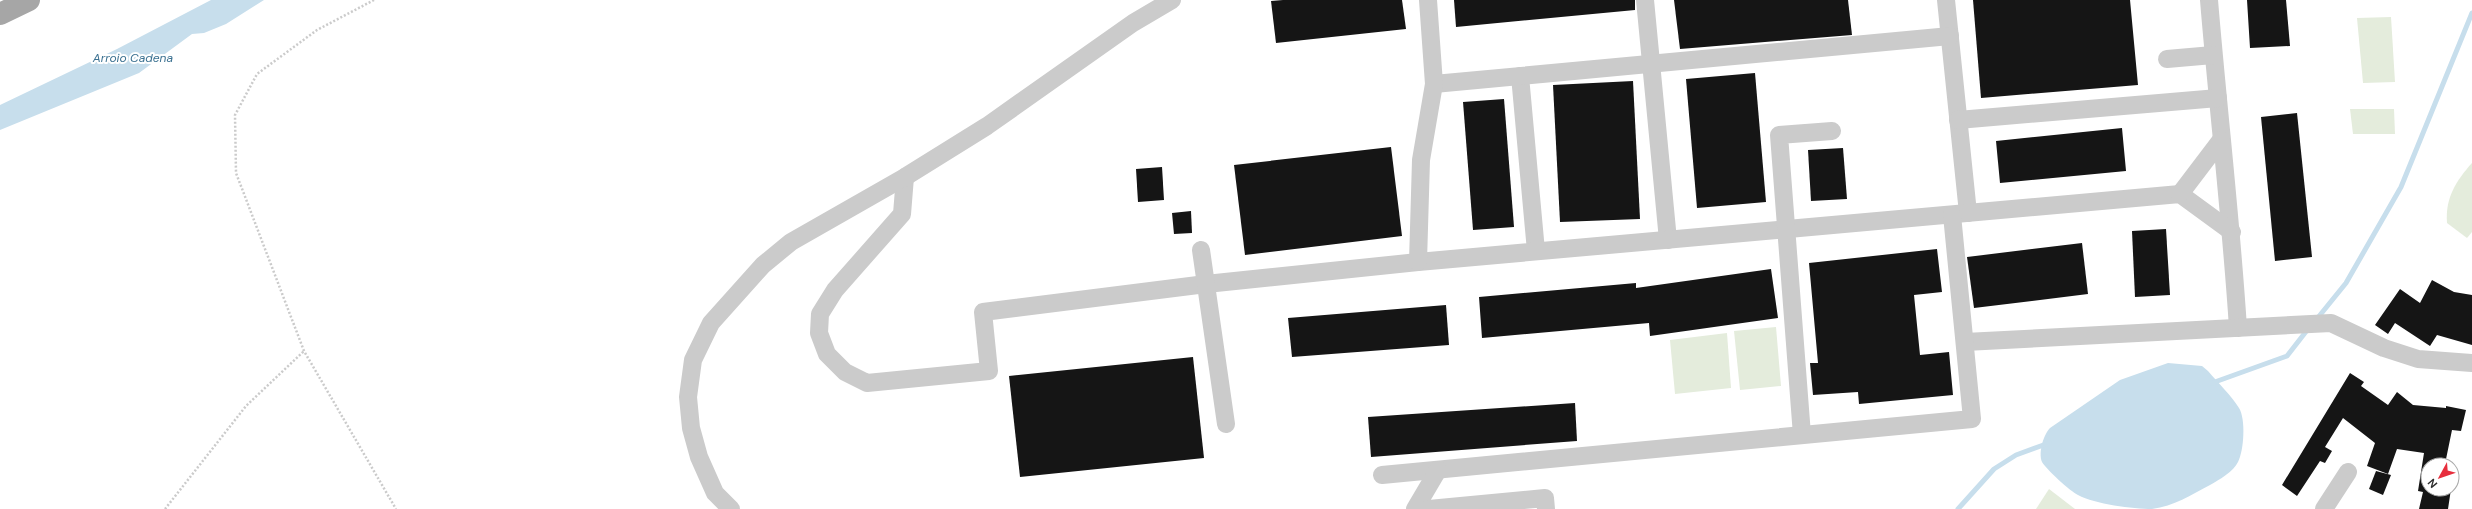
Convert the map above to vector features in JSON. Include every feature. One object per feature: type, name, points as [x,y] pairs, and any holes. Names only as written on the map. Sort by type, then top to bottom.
[{"type":"main road","points":[[0,14],[29,0]]},
{"type":"street","points":[[731,509],[715,493],[699,457],[692,428],[689,405],[693,360],[711,323],[763,265],[791,242],[905,177],[987,126],[1133,23],[1172,0]]},
{"type":"street","points":[[1418,262],[1421,160],[1434,84],[1428,0]]},
{"type":"street","points":[[1645,0],[1653,64],[1668,240]]},
{"type":"street","points":[[1382,475],[1972,419],[1965,342],[1958,120],[1946,0]]},
{"type":"street","points":[[2209,0],[2221,140],[2232,232],[2238,328]]},
{"type":"street","points":[[1434,84],[1950,36]]},
{"type":"street","points":[[2167,59],[2213,55]]},
{"type":"street","points":[[1520,76],[1536,251]]},
{"type":"street","points":[[1958,120],[2218,98]]},
{"type":"street","points":[[1802,435],[1779,135],[1832,131]]},
{"type":"street","points":[[2180,194],[2221,140]]},
{"type":"street","points":[[905,177],[902,214],[835,290],[820,314],[818,333],[827,354],[845,372],[867,383],[989,371],[983,312],[1206,284],[1536,251],[2180,194],[2232,232]]},
{"type":"street","points":[[1201,250],[1226,424]]},
{"type":"street","points":[[1965,342],[2332,323],[2368,340],[2418,359],[2472,364]]},
{"type":"street","points":[[1415,509],[1438,470]]},
{"type":"street","points":[[2324,509],[2348,472]]},
{"type":"street","points":[[1429,509],[1544,498],[1546,509]]},
{"type":"path","points":[[374,0],[317,30],[257,74],[235,115],[236,173],[304,351],[396,509]]},
{"type":"path","points":[[165,509],[246,406],[304,351]]},
{"type":"green space","points":[[2391,17],[2395,82],[2363,83],[2357,18]]},
{"type":"green space","points":[[2350,109],[2394,109],[2395,134],[2353,134]]},
{"type":"green space","points":[[2472,163],[2472,232],[2467,238],[2447,223],[2447,214],[2453,190],[2461,176]]},
{"type":"green space","points":[[1776,327],[1781,386],[1740,390],[1734,331]]},
{"type":"green space","points":[[1727,333],[1731,388],[1675,394],[1670,340]]},
{"type":"green space","points":[[2049,489],[2075,509],[2036,509]]},
{"type":"water","name":"Arroio Cadena","points":[[211,0],[264,0],[226,24],[204,33],[192,34],[139,73],[0,130],[0,105],[117,49]]},
{"type":"water","points":[[2168,363],[2202,366],[2232,398],[2239,408],[2243,420],[2243,443],[2238,462],[2230,472],[2210,485],[2175,503],[2160,508],[2144,509],[2094,501],[2078,495],[2044,465],[2041,458],[2041,448],[2050,428],[2120,380]]},
{"type":"building","points":[[1402,0],[1406,29],[1276,43],[1271,1]]},
{"type":"building","points":[[1454,0],[1635,0],[1635,10],[1456,27]]},
{"type":"building","points":[[1674,0],[1848,0],[1852,35],[1680,49]]},
{"type":"building","points":[[1973,0],[2130,0],[2138,85],[1981,98]]},
{"type":"building","points":[[2247,0],[2286,0],[2290,46],[2250,48]]},
{"type":"building","points":[[1755,73],[1766,202],[1697,208],[1686,79]]},
{"type":"building","points":[[1633,81],[1640,219],[1560,222],[1553,85]]},
{"type":"building","points":[[1504,99],[1514,227],[1473,230],[1463,102]]},
{"type":"building","points":[[2297,113],[2312,257],[2275,261],[2261,117]]},
{"type":"building","points":[[2122,128],[2126,171],[2000,183],[1996,141]]},
{"type":"building","points":[[1391,147],[1402,236],[1245,255],[1234,165]]},
{"type":"building","points":[[1843,148],[1847,199],[1811,201],[1808,150]]},
{"type":"building","points":[[1162,167],[1164,200],[1138,202],[1136,169]]},
{"type":"building","points":[[1191,211],[1192,233],[1174,234],[1172,213]]},
{"type":"building","points":[[2166,229],[2170,295],[2135,297],[2132,231]]},
{"type":"building","points":[[2082,243],[2088,294],[1974,308],[1967,257]]},
{"type":"building","points":[[1937,249],[1942,292],[1914,295],[1920,355],[1949,352],[1953,395],[1859,404],[1858,392],[1813,395],[1810,363],[1818,363],[1809,263]]},
{"type":"building","points":[[1771,269],[1778,318],[1650,336],[1649,323],[1482,338],[1479,297],[1636,283],[1636,288]]},
{"type":"building","points":[[2432,280],[2454,292],[2472,295],[2472,345],[2437,335],[2430,346],[2395,323],[2388,334],[2375,325],[2400,289],[2420,303]]},
{"type":"building","points":[[1446,305],[1449,345],[1292,357],[1288,318]]},
{"type":"building","points":[[1193,357],[1204,458],[1020,477],[1009,376]]},
{"type":"building","points":[[2350,373],[2364,382],[2361,386],[2388,405],[2397,392],[2413,405],[2446,408],[2446,406],[2466,410],[2461,431],[2452,430],[2446,457],[2423,457],[2424,453],[2397,449],[2388,474],[2367,466],[2375,443],[2343,418],[2325,447],[2332,451],[2325,463],[2320,461],[2297,496],[2282,485]]},
{"type":"building","points":[[1575,403],[1577,441],[1371,457],[1368,417]]},
{"type":"building","points":[[2376,471],[2391,475],[2383,495],[2369,489]]},
{"type":"building","points":[[2420,478],[2420,491],[2418,491]]},
{"type":"building","points":[[2422,497],[2450,497],[2448,509],[2419,509]]},
{"type":"waterway","points":[[2316,320],[2346,283],[2401,187],[2472,13]]},
{"type":"waterway","points":[[2212,383],[2287,356],[2308,329]]},
{"type":"waterway","points":[[1958,509],[1994,469],[2016,455],[2049,443]]}]
